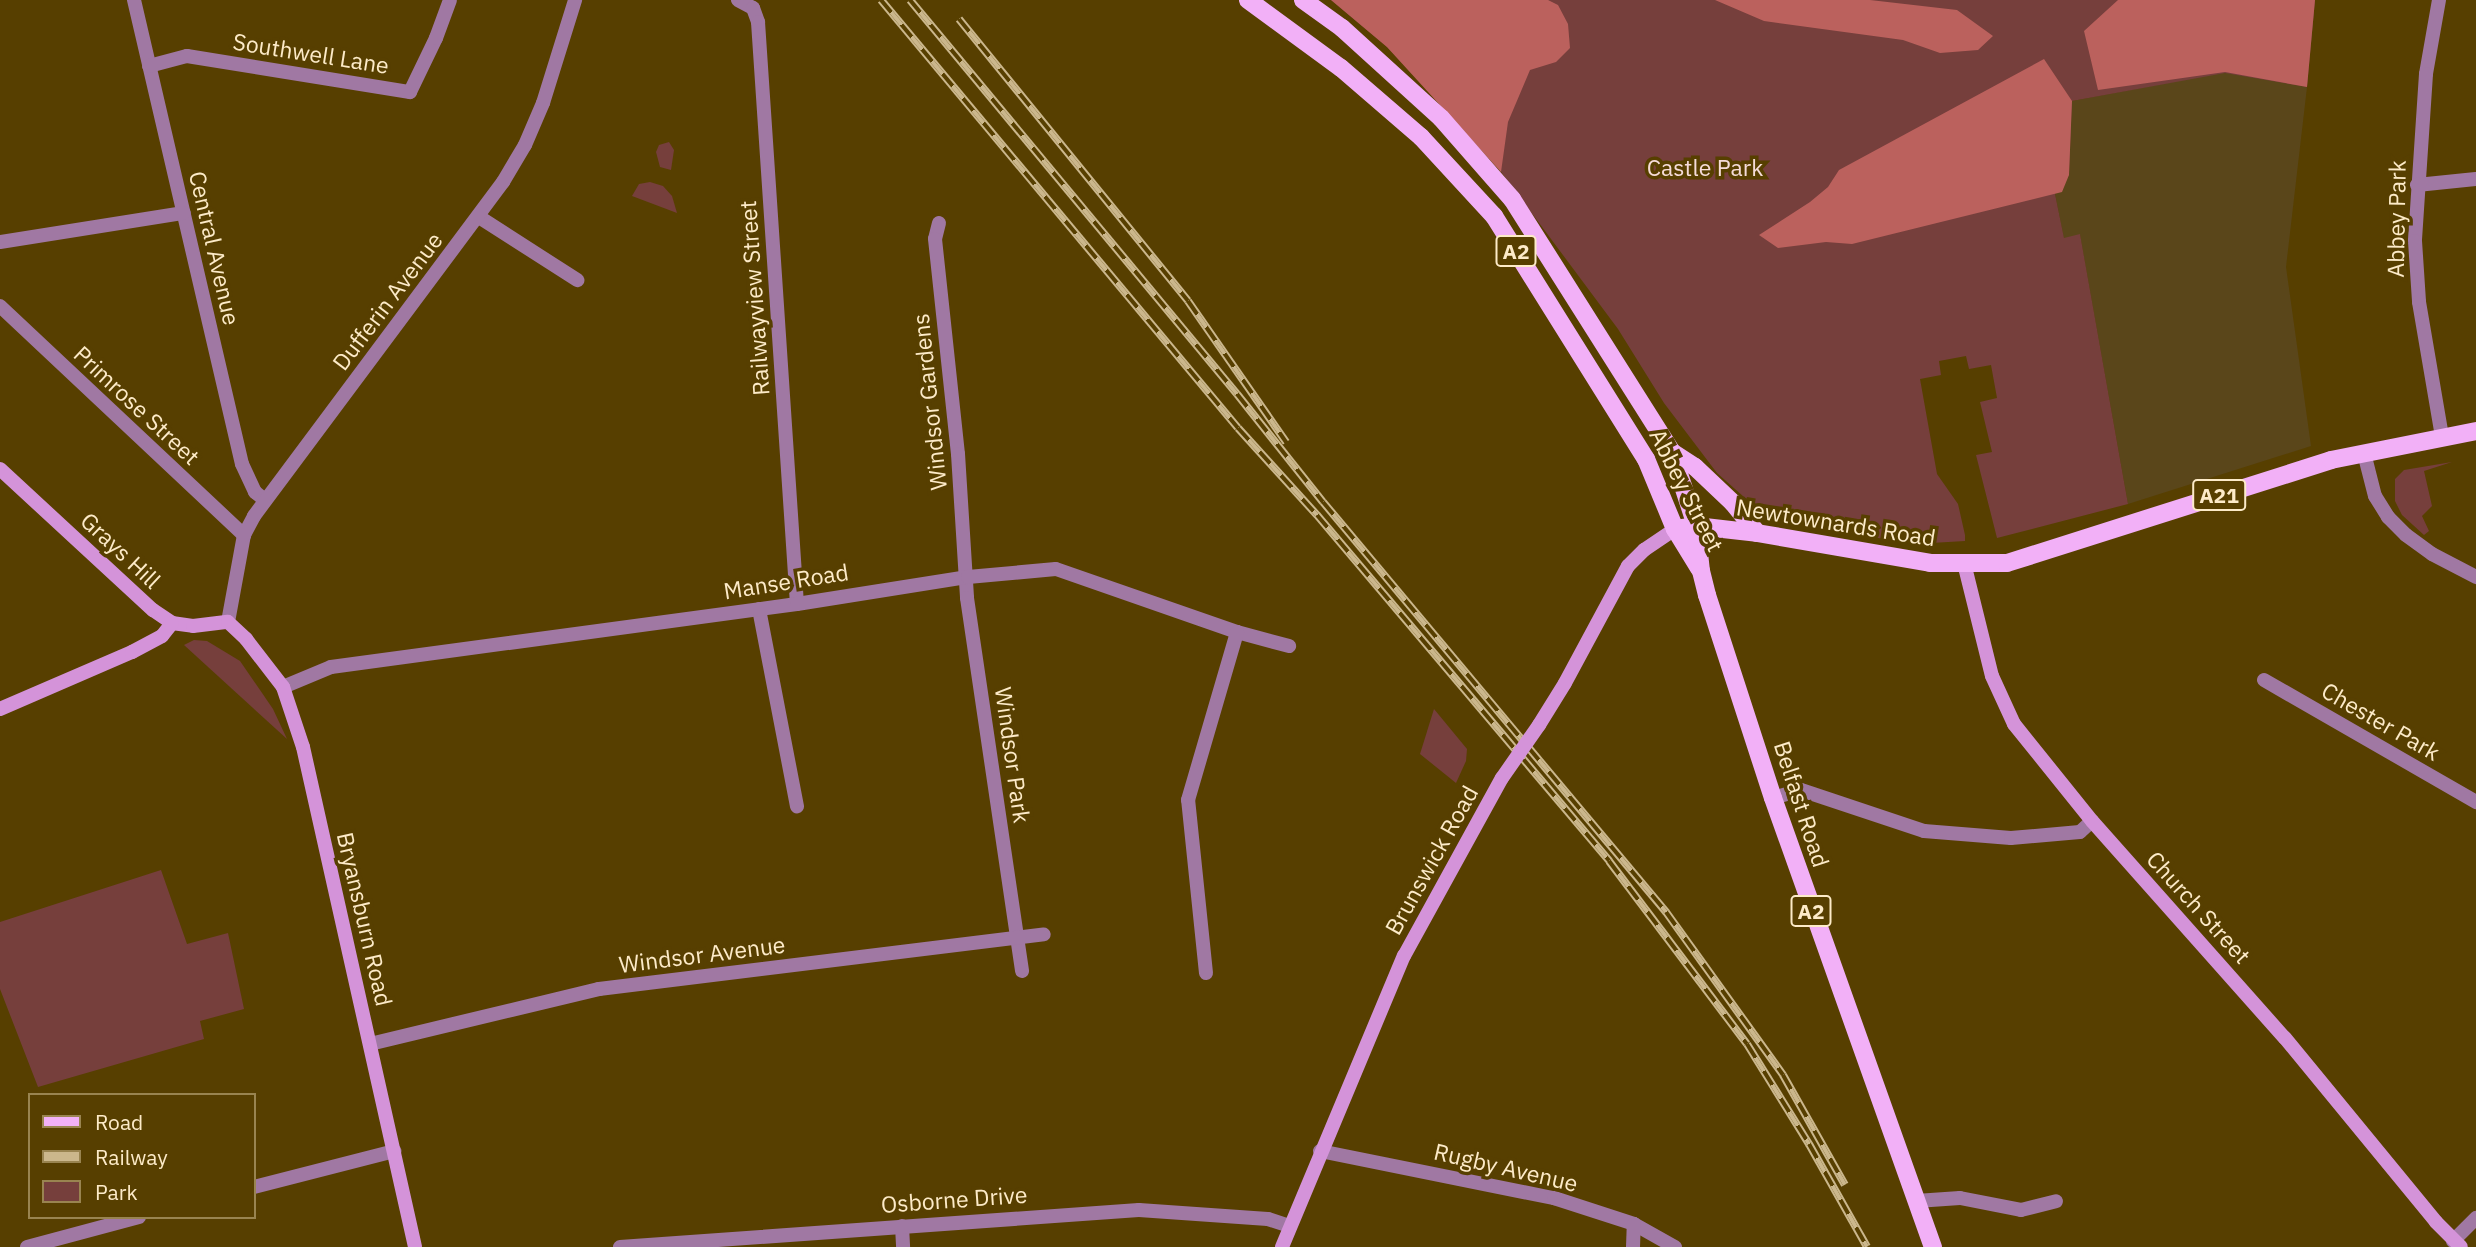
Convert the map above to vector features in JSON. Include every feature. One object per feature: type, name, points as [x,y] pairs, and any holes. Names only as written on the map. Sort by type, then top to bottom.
[{"type":"main road","name":"Abbey Street","points":[[1248,0],[1341,68],[1421,137],[1494,216],[1646,460],[1675,529],[1701,571]]},
{"type":"main road","name":"Abbey Street","points":[[1303,0],[1342,28],[1441,118],[1513,199],[1672,452],[1696,526],[1701,571]]},
{"type":"main road","name":"Newtownards Road","points":[[1675,529],[1696,526],[1757,533],[1930,563],[2007,563],[2284,474],[2364,453],[2476,431]]},
{"type":"main road","points":[[1672,452],[1695,467],[1733,503],[1757,533]]},
{"type":"main road","name":"Grays Hill","points":[[0,469],[153,610],[172,622]]},
{"type":"main road","name":"Brunswick Road","points":[[1282,1247],[1404,956],[1502,778],[1565,683],[1628,566],[1644,550],[1675,529]]},
{"type":"main road","name":"Church Street","points":[[1964,563],[1992,676],[2014,724],[2092,821],[2285,1038],[2457,1244]]},
{"type":"main road","name":"Belfast Road","points":[[1701,571],[1773,797],[1933,1247]]},
{"type":"main road","points":[[0,709],[132,652],[162,636],[172,622],[193,626],[228,622]]},
{"type":"main road","name":"Bryansburn Road","points":[[228,622],[247,639],[283,687],[303,747],[415,1247]]},
{"type":"street","name":"Central Avenue","points":[[134,0],[242,464],[255,492],[265,500]]},
{"type":"street","name":"Southwell Lane","points":[[149,66],[187,56],[410,92],[436,38],[450,0]]},
{"type":"street","name":"Dufferin Avenue","points":[[228,622],[244,535],[265,500],[479,217],[525,145],[558,61],[575,0]]},
{"type":"street","name":"Railwayview Street","points":[[738,0],[753,8],[758,22],[797,604]]},
{"type":"street","name":"Abbey Park","points":[[2439,0],[2426,74],[2415,241],[2419,302],[2442,437]]},
{"type":"street","points":[[2417,185],[2476,179]]},
{"type":"street","points":[[0,242],[184,214]]},
{"type":"street","points":[[479,217],[577,280]]},
{"type":"street","name":"Windsor Gardens","points":[[939,223],[934,239],[968,577]]},
{"type":"street","name":"Primrose Street","points":[[0,306],[244,535]]},
{"type":"street","points":[[2364,453],[2375,496],[2388,517],[2406,535],[2432,554],[2476,576]]},
{"type":"street","name":"Manse Road","points":[[283,687],[331,667],[797,604],[968,577],[1056,569],[1237,632],[1289,646]]},
{"type":"street","name":"Windsor Park","points":[[968,577],[967,598],[1022,971]]},
{"type":"street","points":[[759,608],[797,806]]},
{"type":"street","points":[[1206,973],[1188,800],[1237,632]]},
{"type":"street","name":"Chester Park","points":[[2264,680],[2476,802]]},
{"type":"street","points":[[1773,797],[1801,790],[1924,831],[2011,838],[2080,832],[2092,821]]},
{"type":"street","name":"Windsor Avenue","points":[[370,1044],[599,989],[1044,934]]},
{"type":"street","points":[[256,1186],[394,1151]]},
{"type":"street","name":"Rugby Avenue","points":[[1320,1151],[1554,1198],[1634,1224],[1675,1247]]},
{"type":"street","points":[[1916,1201],[1960,1198],[2021,1210],[2056,1201]]},
{"type":"street","name":"Osborne Drive","points":[[620,1247],[1139,1210],[1268,1219],[1290,1226]]},
{"type":"street","points":[[2457,1244],[2476,1217]]},
{"type":"street","points":[[27,1247],[132,1219]]},
{"type":"street","points":[[1633,1247],[1634,1224]]},
{"type":"street","points":[[902,1226],[903,1247]]},
{"type":"shaded area","points":[[1331,0],[1548,0],[1558,5],[1568,24],[1570,48],[1556,62],[1530,70],[1508,122],[1501,172],[1387,47]]},
{"type":"shaded area","points":[[1715,0],[1870,0],[1957,10],[1993,36],[1978,50],[1940,53],[1903,40],[1764,21]]},
{"type":"shaded area","points":[[2118,0],[2315,0],[2307,87],[2225,72],[2098,90],[2084,31]]},
{"type":"shaded area","points":[[2044,59],[2072,101],[2069,175],[2062,192],[1852,244],[1826,242],[1778,248],[1759,235],[1810,202],[1828,187],[1839,170]]},
{"type":"shaded area","points":[[2225,72],[2307,87],[2286,267],[2311,446],[2128,504],[2080,235],[2064,239],[2055,194],[2069,175],[2072,101]]},
{"type":"green space","name":"Castle Park","points":[[1331,0],[2315,0],[2307,87],[2225,73],[2072,101],[2069,175],[2055,194],[2064,238],[2080,234],[2128,504],[1997,538],[1976,455],[1992,452],[1980,402],[1997,398],[1991,365],[1969,369],[1966,356],[1939,361],[1941,375],[1920,379],[1937,474],[1958,504],[1965,541],[1905,543],[1804,524],[1772,513],[1744,497],[1717,473],[1664,403],[1618,329],[1493,161],[1387,47]]},
{"type":"green space","points":[[669,142],[674,150],[671,170],[660,167],[656,152],[659,145]]},
{"type":"green space","points":[[650,182],[663,186],[672,196],[677,213],[632,196],[639,184]]},
{"type":"green space","points":[[2452,462],[2424,471],[2432,506],[2422,516],[2429,531],[2424,535],[2402,515],[2395,501],[2395,479],[2404,470]]},
{"type":"green space","points":[[194,640],[207,641],[240,661],[273,709],[287,739],[184,645]]},
{"type":"green space","points":[[1434,709],[1467,749],[1466,761],[1456,783],[1420,754]]},
{"type":"green space","points":[[161,870],[187,944],[228,933],[244,1009],[200,1021],[204,1039],[38,1087],[0,989],[0,922]]},
{"type":"railway","points":[[881,0],[1238,428],[1317,515],[1609,861],[1747,1044],[1809,1144],[1867,1247]]},
{"type":"railway","points":[[910,0],[1237,394],[1323,502],[1666,912],[1783,1075],[1845,1185]]},
{"type":"railway","points":[[959,19],[1188,301],[1286,442]]}]
